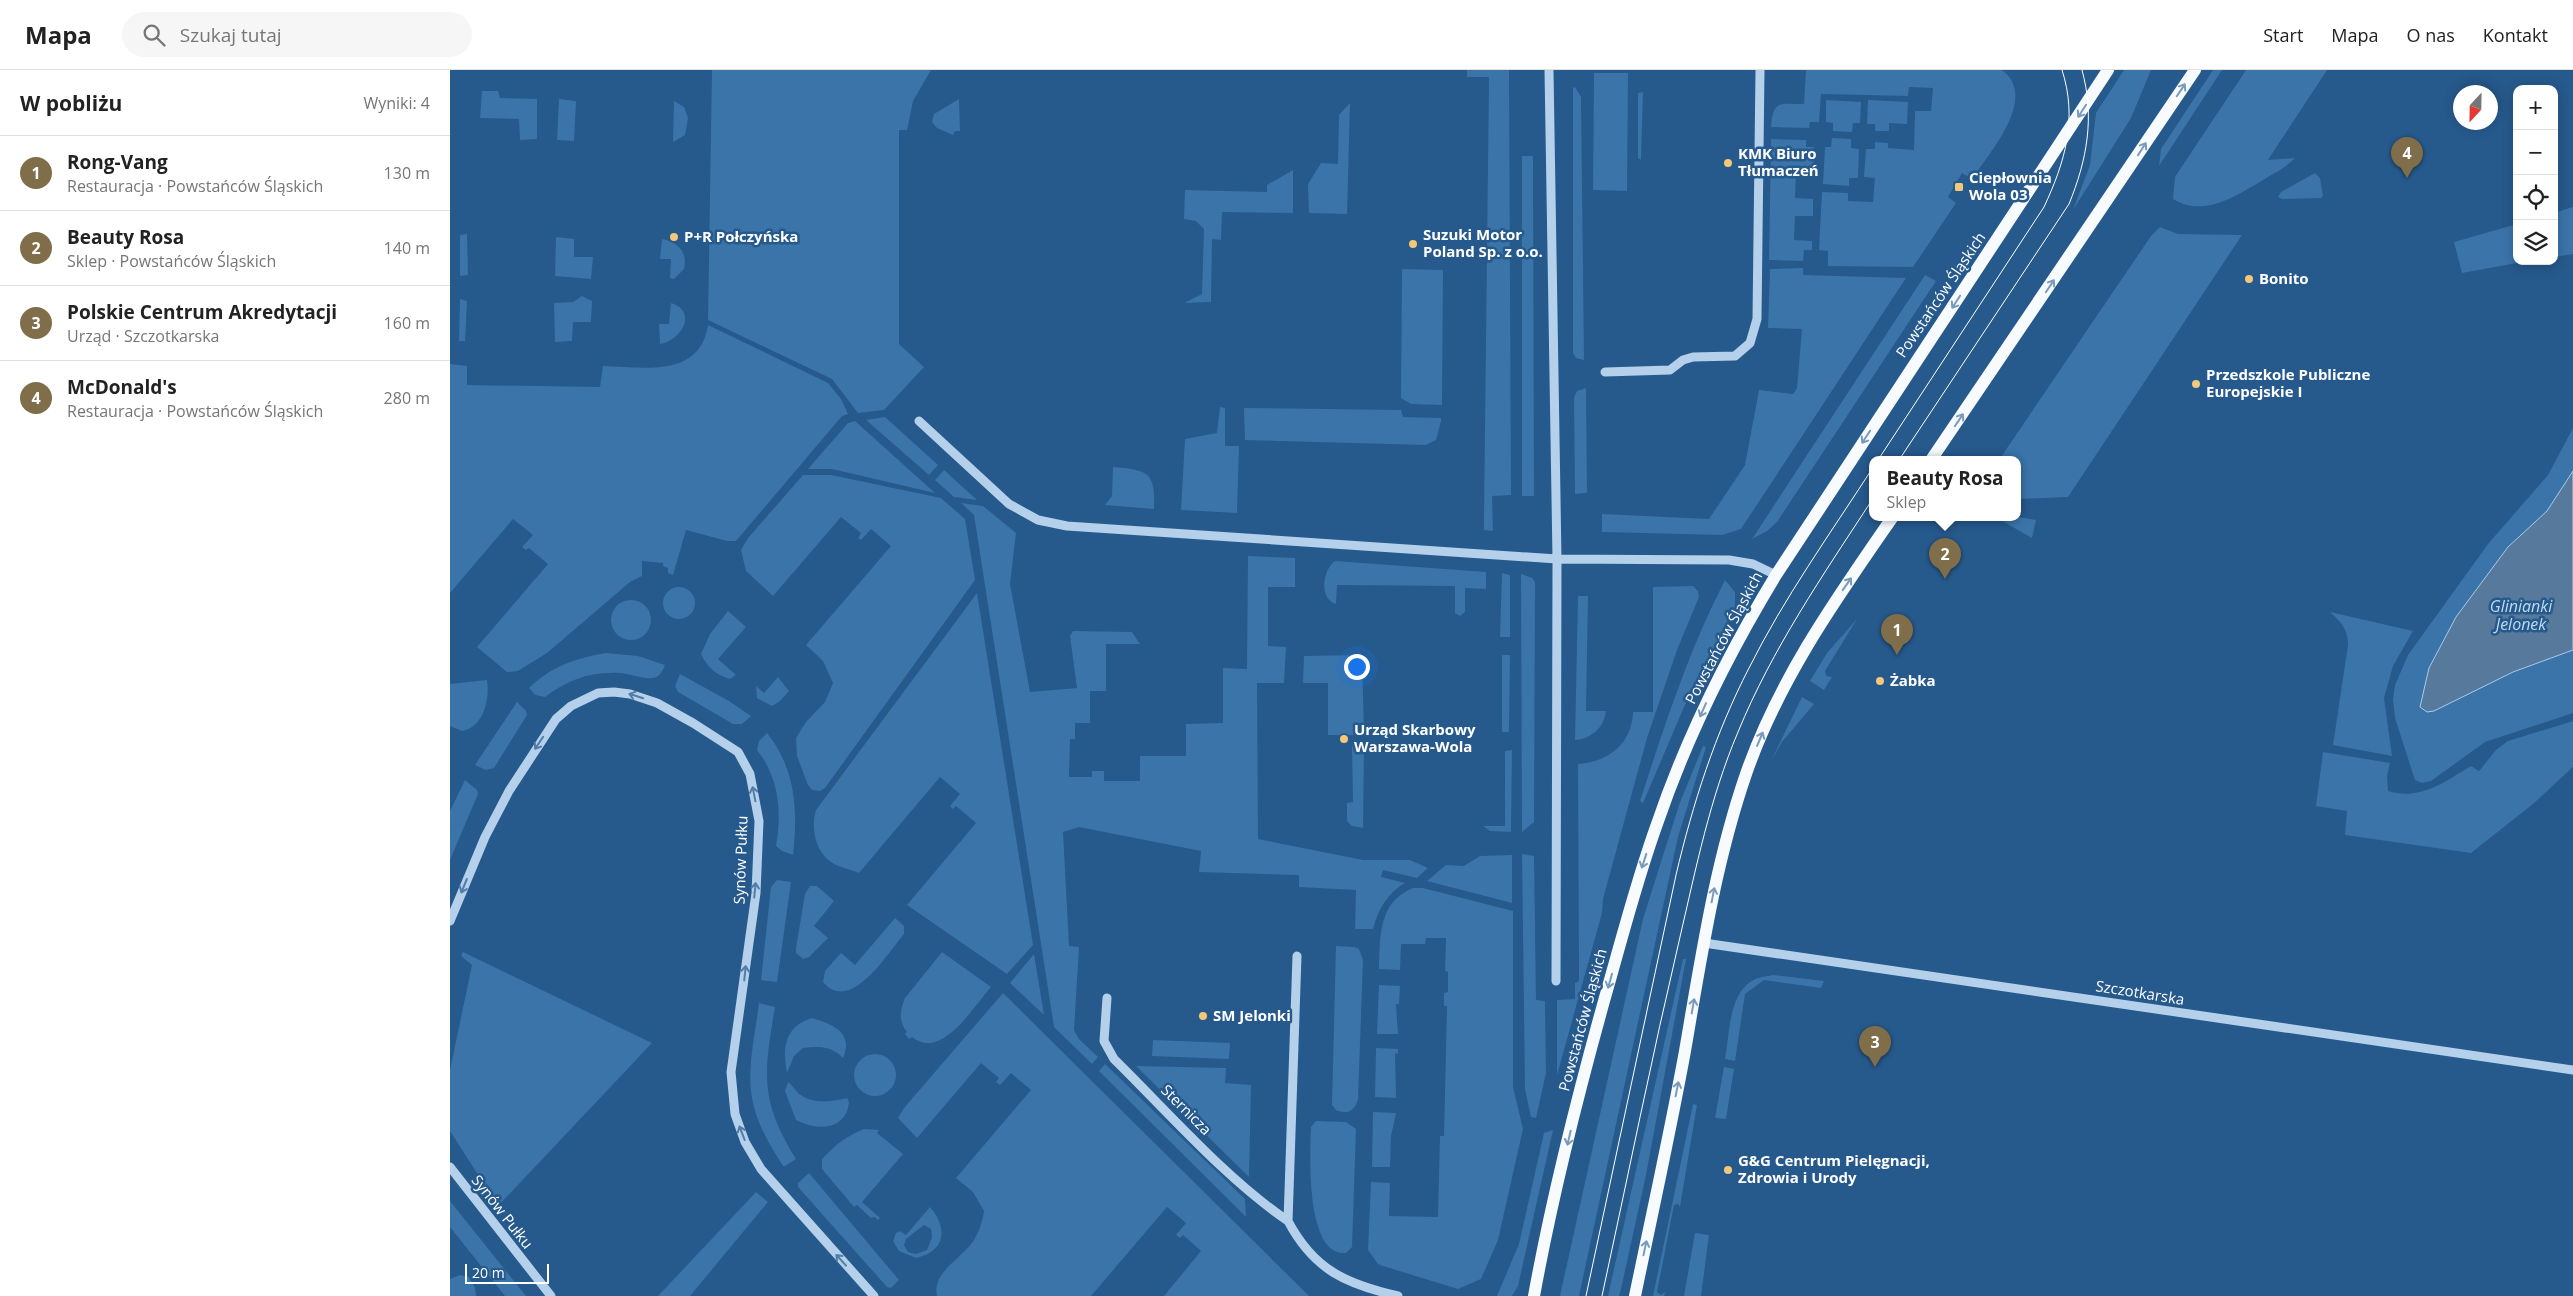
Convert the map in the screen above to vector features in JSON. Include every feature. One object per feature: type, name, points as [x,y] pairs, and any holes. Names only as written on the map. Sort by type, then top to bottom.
[{"type":"main road","name":"Powstańców Śląskich","points":[[1534,1296],[1582,1078],[1632,902],[1657,824],[1687,746],[1716,682],[1747,622],[1776,575],[2108,70]]},
{"type":"main road","points":[[1934,456],[2195,70]]},
{"type":"main road","points":[[1635,1296],[1660,1178],[1716,877],[1746,773],[1782,689],[1819,624],[1890,521]]},
{"type":"street","points":[[1549,70],[1557,559],[1556,981]]},
{"type":"street","points":[[1605,372],[1670,370],[1683,360],[1693,357],[1736,356],[1750,343],[1757,320],[1760,70]]},
{"type":"street","points":[[919,421],[1009,504],[1038,520],[1067,526],[1557,559],[1729,560],[1754,564],[1776,575]]},
{"type":"street","name":"Synów Pułku","points":[[450,921],[485,837],[509,791],[547,731],[556,719],[570,706],[598,693],[630,694],[657,704],[694,723],[738,752],[750,774],[759,821],[756,893],[731,1072],[735,1114],[745,1142],[761,1169],[874,1296]]},
{"type":"street","name":"Szczotkarska","points":[[1704,942],[2573,1070]]},
{"type":"street","points":[[1288,1221],[1296,956]]},
{"type":"street","name":"Sternicza","points":[[1106,998],[1104,1042],[1114,1059],[1241,1184],[1264,1205],[1288,1221],[1300,1243],[1322,1267],[1348,1281],[1398,1296]]},
{"type":"street","name":"Synów Pułku","points":[[450,1167],[551,1296]]},
{"type":"shaded area","points":[[712,70],[931,70],[913,101],[907,130],[899,130],[899,344],[924,367],[884,410],[858,413],[832,379],[708,320]]},
{"type":"shaded area","points":[[1467,70],[1509,70],[1511,495],[1492,496],[1493,531],[1484,530],[1489,77],[1467,77]]},
{"type":"shaded area","points":[[1806,70],[2002,70],[2012,82],[2015,95],[2013,110],[1999,140],[1972,179],[1962,173],[1948,197],[1956,203],[1913,267],[1828,266],[1828,251],[1819,250],[1822,192],[1848,193],[1848,201],[1873,202],[1875,178],[1864,177],[1866,149],[1875,149],[1875,142],[1888,143],[1888,148],[1914,150],[1915,111],[1931,111],[1933,88],[1909,87],[1908,96],[1821,94],[1819,122],[1810,122],[1809,128],[1771,127],[1776,107],[1784,104],[1804,104]]},
{"type":"shaded area","points":[[2124,70],[2151,70],[2131,118],[2073,210],[2090,165],[2096,113]]},
{"type":"shaded area","points":[[2213,70],[2222,70],[2159,166],[2161,149]]},
{"type":"shaded area","points":[[2246,70],[2327,70],[2268,160],[2295,158],[2253,186],[2220,203],[2196,206],[2173,199],[2175,177]]},
{"type":"shaded area","points":[[1594,73],[1628,73],[1627,191],[1593,190]]},
{"type":"shaded area","points":[[1575,87],[1581,97],[1584,360],[1576,358],[1573,353],[1573,88]]},
{"type":"shaded area","points":[[482,91],[498,91],[500,98],[537,99],[537,139],[520,140],[519,119],[480,118]]},
{"type":"shaded area","points":[[1643,92],[1641,160],[1638,158],[1638,93]]},
{"type":"shaded area","points":[[559,99],[576,101],[574,141],[557,140]]},
{"type":"shaded area","points":[[959,99],[960,131],[955,131],[953,135],[937,128],[932,122],[934,114]]},
{"type":"shaded area","points":[[1826,100],[1861,102],[1860,123],[1853,123],[1852,132],[1833,131],[1833,123],[1826,122]]},
{"type":"shaded area","points":[[1868,100],[1908,102],[1907,124],[1889,123],[1889,131],[1875,131],[1875,124],[1867,124]]},
{"type":"shaded area","points":[[674,101],[684,107],[688,118],[685,135],[673,142]]},
{"type":"shaded area","points":[[1350,103],[1347,214],[1309,213],[1308,184],[1321,163],[1338,164],[1339,115]]},
{"type":"shaded area","points":[[1832,138],[1851,139],[1851,148],[1859,149],[1858,178],[1849,178],[1849,186],[1823,184],[1825,147],[1831,147]]},
{"type":"shaded area","points":[[1771,139],[1806,140],[1806,147],[1814,147],[1813,173],[1796,173],[1795,198],[1813,199],[1813,216],[1795,216],[1794,240],[1812,241],[1812,250],[1804,250],[1803,261],[1769,260]]},
{"type":"shaded area","points":[[1522,156],[1533,156],[1534,496],[1522,496]]},
{"type":"shaded area","points":[[1293,170],[1293,213],[1222,212],[1221,240],[1212,239],[1211,302],[1184,303],[1202,294],[1204,229],[1196,221],[1184,219],[1185,190],[1267,192],[1267,185]]},
{"type":"shaded area","points":[[2315,173],[2320,178],[2323,196],[2321,198],[2282,199],[2278,197],[2281,192]]},
{"type":"shaded area","points":[[2573,207],[2573,254],[2558,256],[2558,212]]},
{"type":"shaded area","points":[[2513,225],[2513,264],[2462,273],[2454,242]]},
{"type":"shaded area","points":[[2160,227],[2178,234],[2242,235],[2068,497],[2021,499],[2021,456],[2002,456],[2151,236]]},
{"type":"shaded area","points":[[467,234],[468,275],[460,276],[460,235]]},
{"type":"shaded area","points":[[556,237],[574,239],[574,257],[593,257],[591,279],[555,276]]},
{"type":"shaded area","points":[[662,239],[677,245],[683,253],[684,269],[674,279],[670,278],[671,259],[660,259]]},
{"type":"shaded area","points":[[1803,268],[1803,275],[1906,278],[1741,529],[1722,535],[1602,532],[1602,514],[1709,519],[1745,465],[1759,390],[1793,394],[1797,388],[1802,329],[1768,328],[1770,269]]},
{"type":"shaded area","points":[[1402,269],[1443,270],[1442,405],[1411,404],[1401,398]]},
{"type":"shaded area","points":[[1925,275],[1936,281],[1777,522],[1767,531],[1752,539]]},
{"type":"shaded area","points":[[582,296],[592,301],[591,322],[573,322],[572,341],[555,342],[554,303],[573,302]]},
{"type":"shaded area","points":[[460,299],[467,301],[465,341],[459,341]]},
{"type":"shaded area","points":[[671,303],[684,312],[684,325],[675,337],[660,344],[659,324],[669,324]]},
{"type":"shaded area","points":[[708,325],[828,383],[841,399],[848,414],[842,416],[736,541],[727,541],[686,530],[673,575],[668,573],[668,568],[663,566],[663,563],[642,561],[642,576],[630,582],[547,653],[518,671],[507,672],[477,647],[548,564],[529,548],[526,550],[522,547],[533,535],[513,519],[450,593],[450,364],[467,366],[467,385],[600,387],[603,366],[651,368],[682,362],[694,354],[703,342]]},
{"type":"shaded area","points":[[1586,388],[1587,493],[1575,494],[1574,398],[1577,391]]},
{"type":"shaded area","points":[[1220,407],[1225,408],[1225,446],[1239,446],[1237,513],[1181,510],[1185,439],[1217,433]]},
{"type":"shaded area","points":[[1244,408],[1401,410],[1403,417],[1441,418],[1441,421],[1436,440],[1426,445],[1245,440]]},
{"type":"shaded area","points":[[885,417],[938,465],[929,475],[866,420]]},
{"type":"shaded area","points":[[855,421],[935,493],[832,469],[808,469],[848,423]]},
{"type":"shaded area","points":[[2573,428],[2573,471],[2547,511],[2508,547],[2456,617],[2429,668],[2434,711],[2513,672],[2573,650],[2573,713],[2485,742],[2431,781],[2422,783],[2415,780],[2395,718],[2393,700],[2395,685],[2408,655],[2488,544],[2548,475]]},
{"type":"shaded area","points":[[1113,467],[1134,470],[1147,475],[1153,487],[1154,509],[1105,505],[1112,496]]},
{"type":"shaded area","points":[[944,470],[977,500],[954,497],[935,480]]},
{"type":"shaded area","points":[[803,475],[831,475],[941,498],[965,519],[975,580],[825,788],[820,791],[812,790],[808,785],[797,756],[796,738],[806,722],[825,702],[833,683],[823,661],[806,645],[891,546],[871,529],[861,540],[858,538],[861,533],[841,517],[773,596],[746,571],[741,550],[748,538]]},
{"type":"shaded area","points":[[961,503],[983,506],[1016,533],[1010,584],[1030,692],[1077,688],[1070,636],[1073,631],[1132,632],[1140,644],[1106,644],[1106,691],[1090,691],[1090,723],[1075,723],[1075,739],[1070,739],[1069,777],[1092,777],[1092,771],[1104,771],[1104,781],[1140,781],[1140,756],[1186,756],[1186,724],[1223,723],[1223,668],[1247,669],[1248,556],[1295,558],[1295,587],[1268,587],[1268,646],[1286,647],[1284,683],[1257,683],[1258,839],[1363,860],[1410,860],[1428,868],[1417,878],[1383,870],[1381,877],[1405,883],[1388,897],[1373,929],[1355,929],[1356,890],[1299,887],[1299,875],[1199,872],[1201,851],[1079,827],[1063,832],[1069,946],[1079,947],[1074,1030],[1079,1039],[1098,1057],[1092,1064],[1054,1027],[974,515]]},
{"type":"shaded area","points":[[2021,518],[2036,520],[2032,538],[2002,521],[2021,521]]},
{"type":"shaded area","points":[[1335,561],[1486,572],[1486,589],[1465,588],[1465,612],[1460,616],[1455,613],[1455,586],[1337,585],[1336,604],[1327,596],[1324,584],[1327,571]]},
{"type":"shaded area","points":[[1502,573],[1510,575],[1510,637],[1500,637]]},
{"type":"shaded area","points":[[1521,574],[1532,578],[1535,582],[1534,822],[1522,832]]},
{"type":"shaded area","points":[[1725,580],[1735,592],[1735,607],[1690,693],[1643,803],[1640,801],[1688,661]]},
{"type":"shaded area","points":[[1693,586],[1698,591],[1699,597],[1677,650],[1647,738],[1603,899],[1602,913],[1557,1075],[1557,1000],[1575,999],[1575,983],[1579,981],[1578,764],[1599,760],[1616,749],[1628,733],[1632,723],[1633,712],[1653,712],[1653,587]]},
{"type":"shaded area","points":[[679,587],[685,588],[690,592],[694,597],[694,609],[690,614],[685,618],[679,619],[673,618],[668,614],[664,609],[663,603],[664,597],[668,592],[673,588]]},
{"type":"shaded area","points":[[977,593],[1033,945],[1007,974],[907,905],[976,823],[956,806],[953,809],[950,806],[960,794],[940,777],[859,873],[829,861],[819,848],[814,833],[816,810]]},
{"type":"shaded area","points":[[1578,596],[1588,596],[1586,711],[1606,711],[1603,723],[1596,732],[1575,740]]},
{"type":"shaded area","points":[[631,600],[645,606],[651,620],[645,634],[631,640],[617,634],[611,620],[617,606]]},
{"type":"shaded area","points":[[728,611],[746,627],[718,659],[736,675],[730,679],[712,670],[701,654],[710,634]]},
{"type":"shaded area","points":[[2330,612],[2413,631],[2393,666],[2384,698],[2392,756],[2333,745],[2348,645],[2347,634],[2343,626]]},
{"type":"shaded area","points":[[1857,619],[1825,671],[1826,676],[1832,677],[1824,690],[1810,681],[1827,653]]},
{"type":"shaded area","points":[[606,653],[638,656],[665,665],[660,674],[654,678],[621,673],[590,675],[571,681],[545,697],[535,695],[529,688],[546,674],[564,664]]},
{"type":"shaded area","points":[[1362,655],[1364,735],[1328,735],[1328,683],[1303,683],[1304,656]]},
{"type":"shaded area","points":[[1502,655],[1510,655],[1509,732],[1502,732]]},
{"type":"shaded area","points":[[680,674],[729,701],[751,716],[742,724],[733,724],[678,692],[675,686]]},
{"type":"shaded area","points":[[778,677],[789,691],[780,701],[772,706],[757,698],[756,686],[764,693]]},
{"type":"shaded area","points":[[487,680],[488,687],[484,711],[476,724],[462,731],[450,726],[450,684]]},
{"type":"shaded area","points":[[1802,697],[1814,704],[1782,742],[1771,761]]},
{"type":"shaded area","points":[[517,702],[526,711],[527,715],[494,768],[486,770],[475,765]]},
{"type":"shaded area","points":[[2573,721],[2573,767],[2533,804],[2471,853],[2345,835],[2347,811],[2316,806],[2323,752],[2390,763],[2387,776],[2388,791],[2411,794],[2441,784],[2471,766],[2479,771],[2496,750],[2508,741]]},
{"type":"shaded area","points":[[767,733],[784,761],[793,791],[795,839],[793,855],[782,851],[776,846],[779,820],[777,795],[770,772],[757,750],[759,741]]},
{"type":"shaded area","points":[[1352,746],[1364,746],[1363,828],[1352,826],[1347,821],[1347,803],[1353,802]]},
{"type":"shaded area","points":[[1703,746],[1706,747],[1678,837],[1579,1296],[1560,1296],[1643,919],[1679,805]]},
{"type":"shaded area","points":[[1512,750],[1511,832],[1490,831],[1483,826],[1505,826],[1505,751]]},
{"type":"shaded area","points":[[465,780],[477,790],[478,794],[450,860],[450,811]]},
{"type":"shaded area","points":[[1522,854],[1534,856],[1536,1000],[1545,1001],[1546,1073],[1536,1118],[1531,1117],[1525,1089]]},
{"type":"shaded area","points":[[1512,855],[1512,903],[1427,881],[1446,865],[1464,866],[1480,856]]},
{"type":"shaded area","points":[[777,880],[791,882],[777,982],[761,980],[771,887]]},
{"type":"shaded area","points":[[810,886],[817,886],[834,901],[814,926],[828,938],[809,957],[803,959],[796,953],[796,948],[805,894]]},
{"type":"shaded area","points":[[1413,888],[1423,888],[1513,911],[1513,1087],[1523,1129],[1498,1240],[1481,1279],[1458,1289],[1378,1264],[1368,1250],[1371,1182],[1390,1183],[1389,1216],[1438,1217],[1440,1136],[1444,1136],[1447,1006],[1444,1006],[1444,993],[1448,992],[1448,972],[1445,971],[1446,938],[1426,938],[1425,944],[1401,944],[1400,970],[1379,969],[1381,933],[1387,911],[1402,894]]},
{"type":"shaded area","points":[[895,918],[904,926],[904,934],[868,978],[845,991],[834,990],[823,982],[825,971],[841,953],[855,965]]},
{"type":"shaded area","points":[[1336,946],[1359,949],[1363,960],[1358,1099],[1353,1109],[1347,1112],[1336,1110],[1332,1105]]},
{"type":"shaded area","points":[[463,952],[652,1043],[498,1206],[450,1131],[450,1070],[472,965],[461,956]]},
{"type":"shaded area","points":[[942,952],[991,987],[966,1018],[945,1037],[934,1042],[923,1043],[912,1037],[909,1039],[905,1034],[907,1032],[901,1020],[903,1002]]},
{"type":"shaded area","points":[[1034,954],[1044,1015],[1010,983]]},
{"type":"shaded area","points":[[1683,959],[1686,959],[1646,1175],[1621,1289],[1619,1296],[1608,1296]]},
{"type":"shaded area","points":[[1773,975],[1824,981],[1821,988],[1764,980],[1745,994],[1735,1061],[1725,1059],[1732,1013],[1741,992],[1748,984],[1758,978]]},
{"type":"shaded area","points":[[1379,985],[1400,986],[1399,1004],[1396,1004],[1398,1034],[1377,1034]]},
{"type":"shaded area","points":[[1003,993],[1309,1296],[1164,1296],[1201,1251],[1183,1235],[1180,1238],[1176,1235],[1186,1223],[1167,1207],[1091,1296],[937,1296],[937,1288],[942,1274],[974,1240],[980,1228],[984,1211],[973,1192],[956,1178],[1031,1090],[1011,1073],[1000,1085],[996,1082],[999,1078],[981,1063],[917,1138],[898,1118],[904,1108]]},
{"type":"shaded area","points":[[759,1003],[775,1007],[768,1050],[767,1085],[776,1119],[796,1159],[785,1166],[783,1166],[762,1130],[751,1095],[752,1055]]},
{"type":"shaded area","points":[[812,1018],[827,1023],[844,1036],[846,1049],[843,1058],[829,1049],[803,1048],[794,1056],[787,1073],[785,1055],[791,1032],[796,1026]]},
{"type":"shaded area","points":[[1153,1040],[1230,1043],[1229,1059],[1152,1056]]},
{"type":"shaded area","points":[[1376,1048],[1398,1049],[1398,1053],[1395,1054],[1396,1098],[1375,1097]]},
{"type":"shaded area","points":[[875,1054],[890,1060],[896,1075],[890,1090],[875,1096],[860,1090],[854,1075],[860,1060]]},
{"type":"shaded area","points":[[1105,1064],[1245,1199],[1246,1217],[1099,1071]]},
{"type":"shaded area","points":[[1136,1066],[1226,1068],[1225,1083],[1251,1085],[1249,1177]]},
{"type":"shaded area","points":[[1724,1067],[1734,1069],[1726,1119],[1715,1118]]},
{"type":"shaded area","points":[[788,1082],[799,1094],[816,1101],[847,1098],[849,1102],[847,1112],[842,1119],[829,1126],[813,1126],[796,1120],[785,1091]]},
{"type":"shaded area","points":[[1693,1104],[1697,1105],[1680,1207],[1678,1204],[1674,1205],[1657,1292],[1661,1295],[1665,1292],[1664,1296],[1653,1296]]},
{"type":"shaded area","points":[[1373,1112],[1396,1113],[1391,1136],[1390,1167],[1372,1167]]},
{"type":"shaded area","points":[[1316,1121],[1346,1122],[1356,1129],[1352,1247],[1346,1253],[1333,1250],[1323,1239],[1317,1221],[1313,1201],[1310,1158],[1311,1127]]},
{"type":"shaded area","points":[[864,1129],[879,1130],[877,1133],[903,1154],[862,1202],[880,1218],[878,1220],[875,1217],[871,1218],[857,1205],[854,1207],[822,1169],[822,1159],[832,1149],[841,1141]]},
{"type":"shaded area","points":[[1553,1130],[1518,1286],[1512,1296],[1497,1296],[1519,1244],[1544,1133]]},
{"type":"shaded area","points":[[809,1173],[899,1280],[891,1288],[887,1287],[798,1187],[798,1183]]},
{"type":"shaded area","points":[[756,1192],[768,1202],[690,1296],[658,1296]]},
{"type":"shaded area","points":[[450,1201],[526,1296],[505,1296],[450,1227]]},
{"type":"shaded area","points":[[930,1207],[940,1223],[942,1231],[938,1245],[933,1251],[916,1258],[899,1251],[893,1241],[896,1233],[900,1231],[906,1235]],"holes":[[[924,1225],[931,1229],[932,1237],[927,1250],[916,1254],[908,1252],[904,1245],[906,1239]]]},
{"type":"shaded area","points":[[1695,1233],[1709,1235],[1701,1296],[1684,1296]]},
{"type":"shaded area","points":[[460,1275],[469,1277],[475,1288],[476,1296],[450,1296],[450,1279]]},
{"type":"water","name":"Glinianki Jelonek","points":[[2573,471],[2573,650],[2513,672],[2434,711],[2427,712],[2420,707],[2429,668],[2456,617],[2508,547],[2547,511]]},
{"type":"tram line","points":[[1881,456],[2044,207],[2058,174],[2067,140],[2069,106],[2062,70]]},
{"type":"tram line","points":[[1902,456],[2069,204],[2080,171],[2087,138],[2088,105],[2082,70]]},
{"type":"tram line","points":[[1586,1296],[1676,875],[1706,769],[1737,693],[1763,642],[1808,567],[1869,474]]},
{"type":"tram line","points":[[1602,1296],[1670,982],[1698,859],[1719,782],[1738,732],[1766,671],[1799,613],[1869,505]]},
{"type":"place","name":"KMK Biuro Tłumaczeń","points":[[1728,163]]},
{"type":"place","name":"McDonald's","points":[[2407,178]]},
{"type":"place","name":"Ciepłownia Wola 03","points":[[1959,187]]},
{"type":"place","name":"P+R Połczyńska","points":[[674,237]]},
{"type":"place","name":"Suzuki Motor Poland Sp. z o.o.","points":[[1413,244]]},
{"type":"place","name":"Bonito","points":[[2249,279]]},
{"type":"place","name":"Przedszkole Publiczne Europejskie I","points":[[2196,384]]},
{"type":"place","name":"Beauty Rosa","points":[[1945,579]]},
{"type":"place","name":"Rong-Vang","points":[[1897,655]]},
{"type":"place","name":"Żabka","points":[[1880,681]]},
{"type":"place","name":"Urząd Skarbowy Warszawa-Wola","points":[[1344,739]]},
{"type":"place","name":"SM Jelonki","points":[[1203,1016]]},
{"type":"place","name":"Polskie Centrum Akredytacji","points":[[1875,1067]]},
{"type":"place","name":"G&G Centrum Pielęgnacji, Zdrowia i Urody","points":[[1728,1170]]}]
